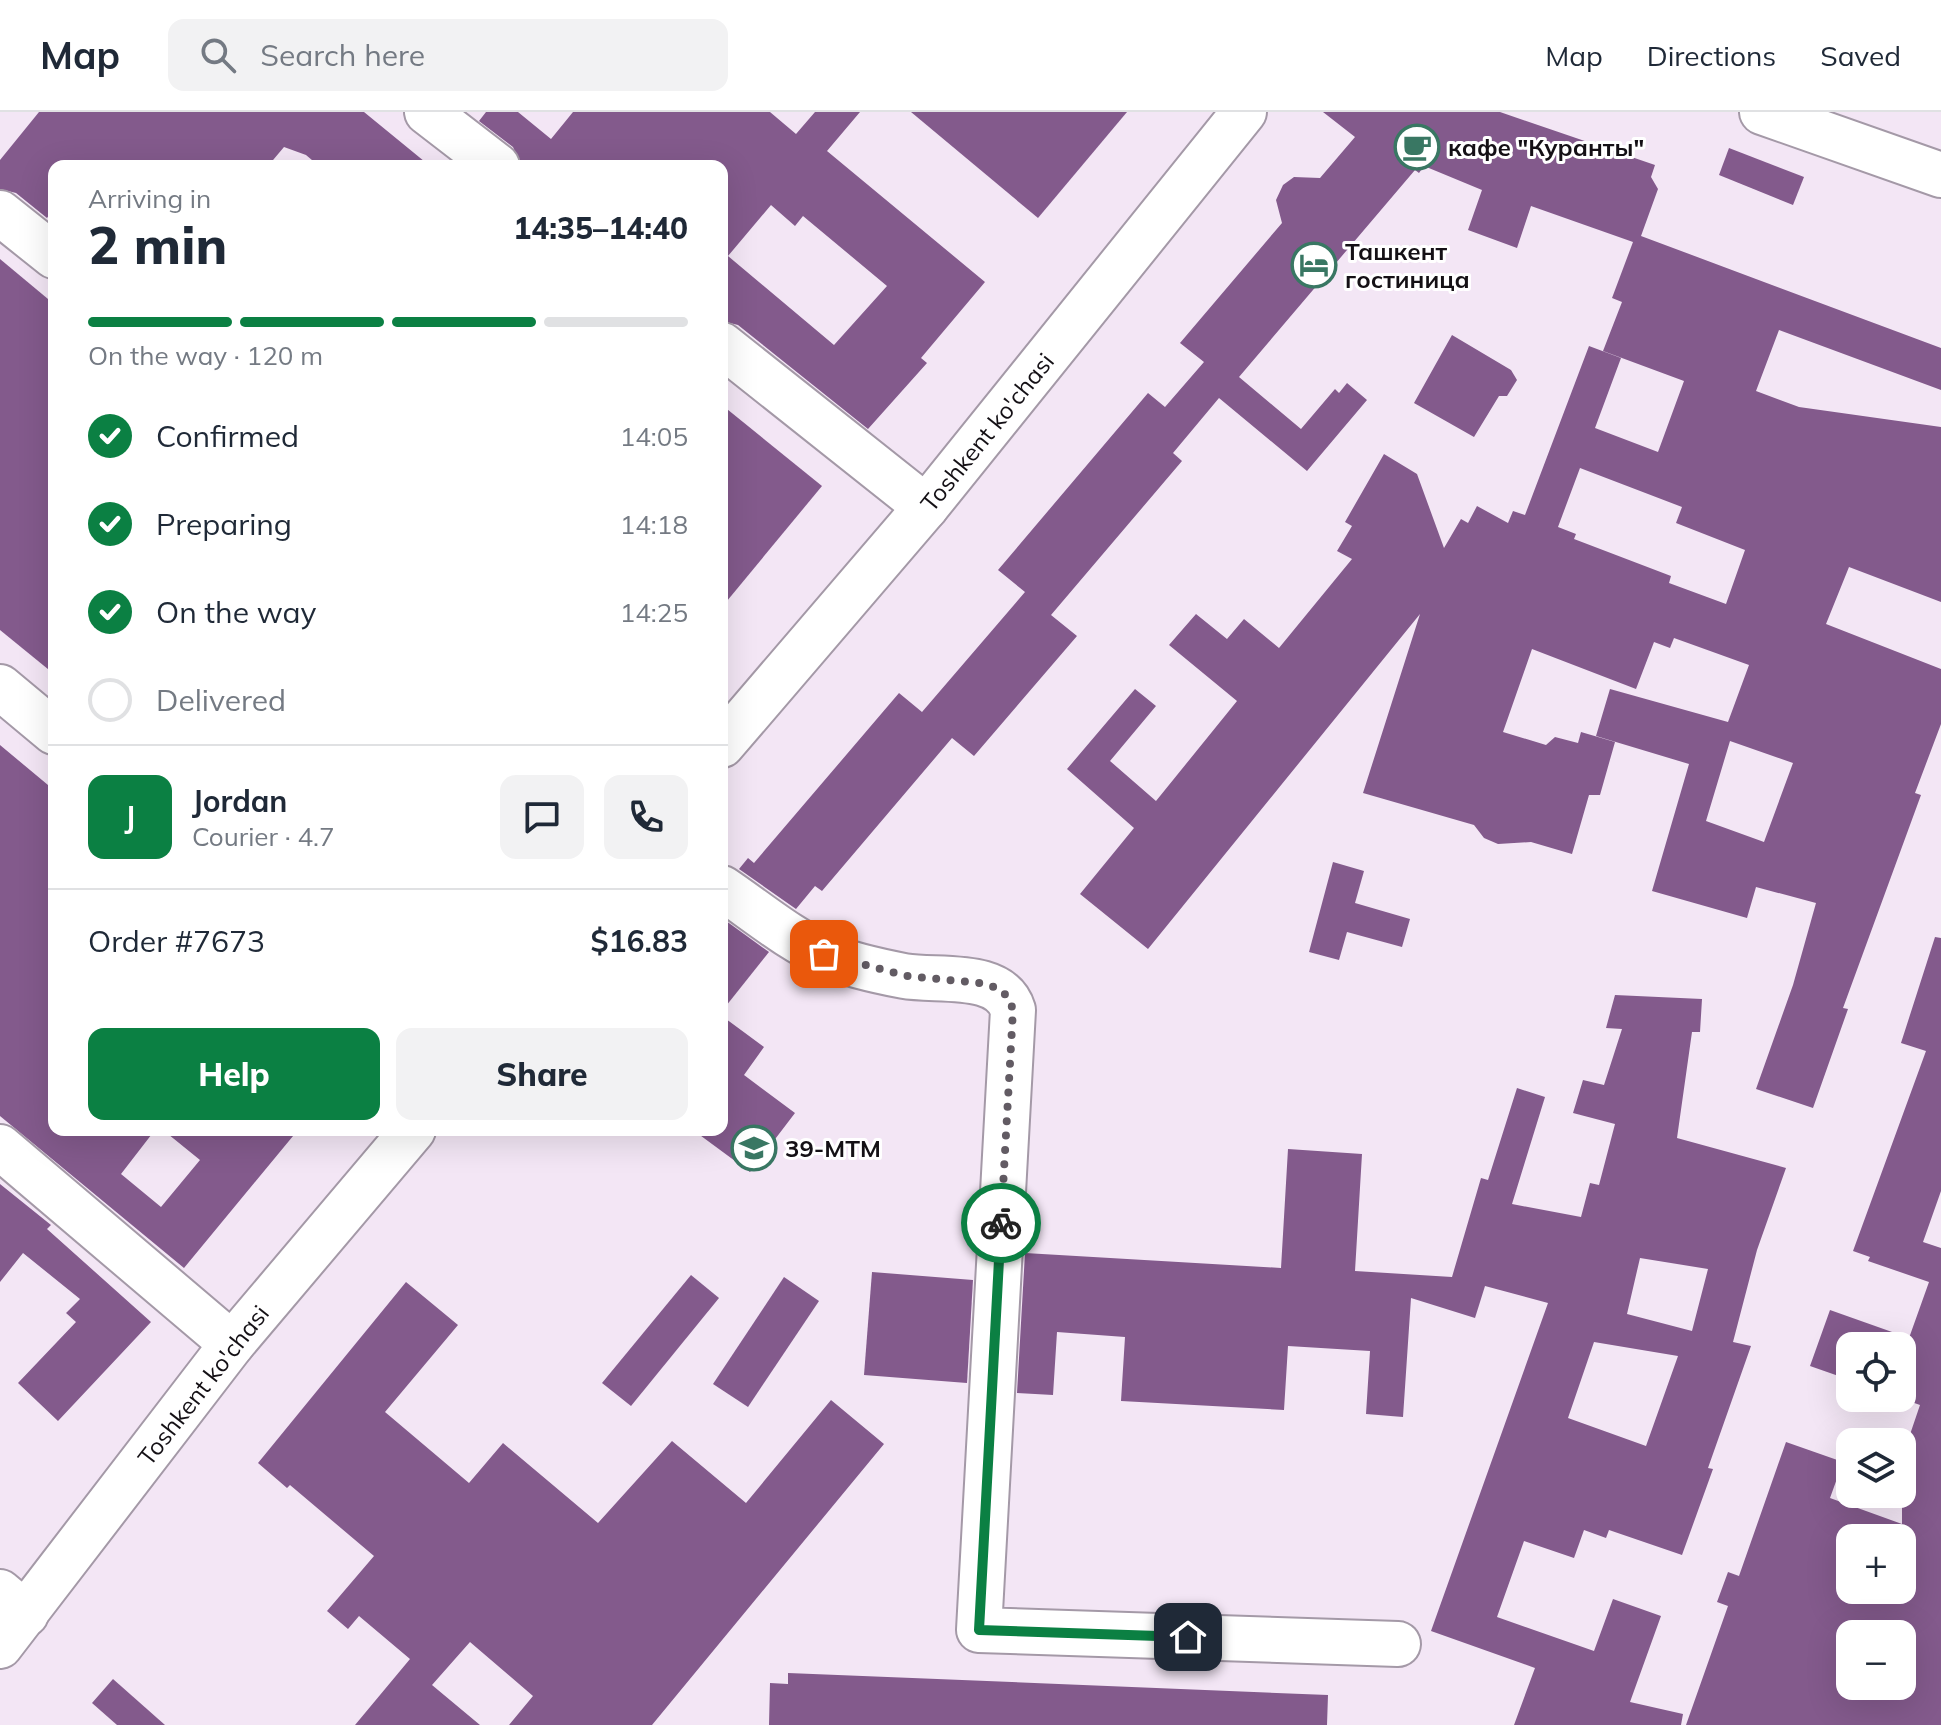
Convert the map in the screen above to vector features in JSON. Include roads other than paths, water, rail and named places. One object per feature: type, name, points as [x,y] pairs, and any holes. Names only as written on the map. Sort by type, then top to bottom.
[{"type":"street","points":[[427,112],[489,160]]},
{"type":"street","name":"Toshkent ko'chasi","points":[[728,738],[926,507],[1244,112]]},
{"type":"street","points":[[1762,112],[1941,175]]},
{"type":"street","points":[[0,213],[48,251]]},
{"type":"street","points":[[728,350],[926,507]]},
{"type":"street","points":[[0,687],[48,727]]},
{"type":"street","points":[[728,892],[824,954],[907,976],[980,983],[998,988],[1009,998],[1013,1010],[979,1630],[1398,1644]]},
{"type":"street","name":"Toshkent ko'chasi","points":[[9,1617],[232,1344],[408,1136]]},
{"type":"street","points":[[0,1147],[232,1344]]},
{"type":"place","name":"кафе \"Куранты\"","points":[[1417,147]]},
{"type":"place","name":"Ташкент гостиница","points":[[1314,265]]},
{"type":"place","name":"39-MTM","points":[[754,1148]]}]
